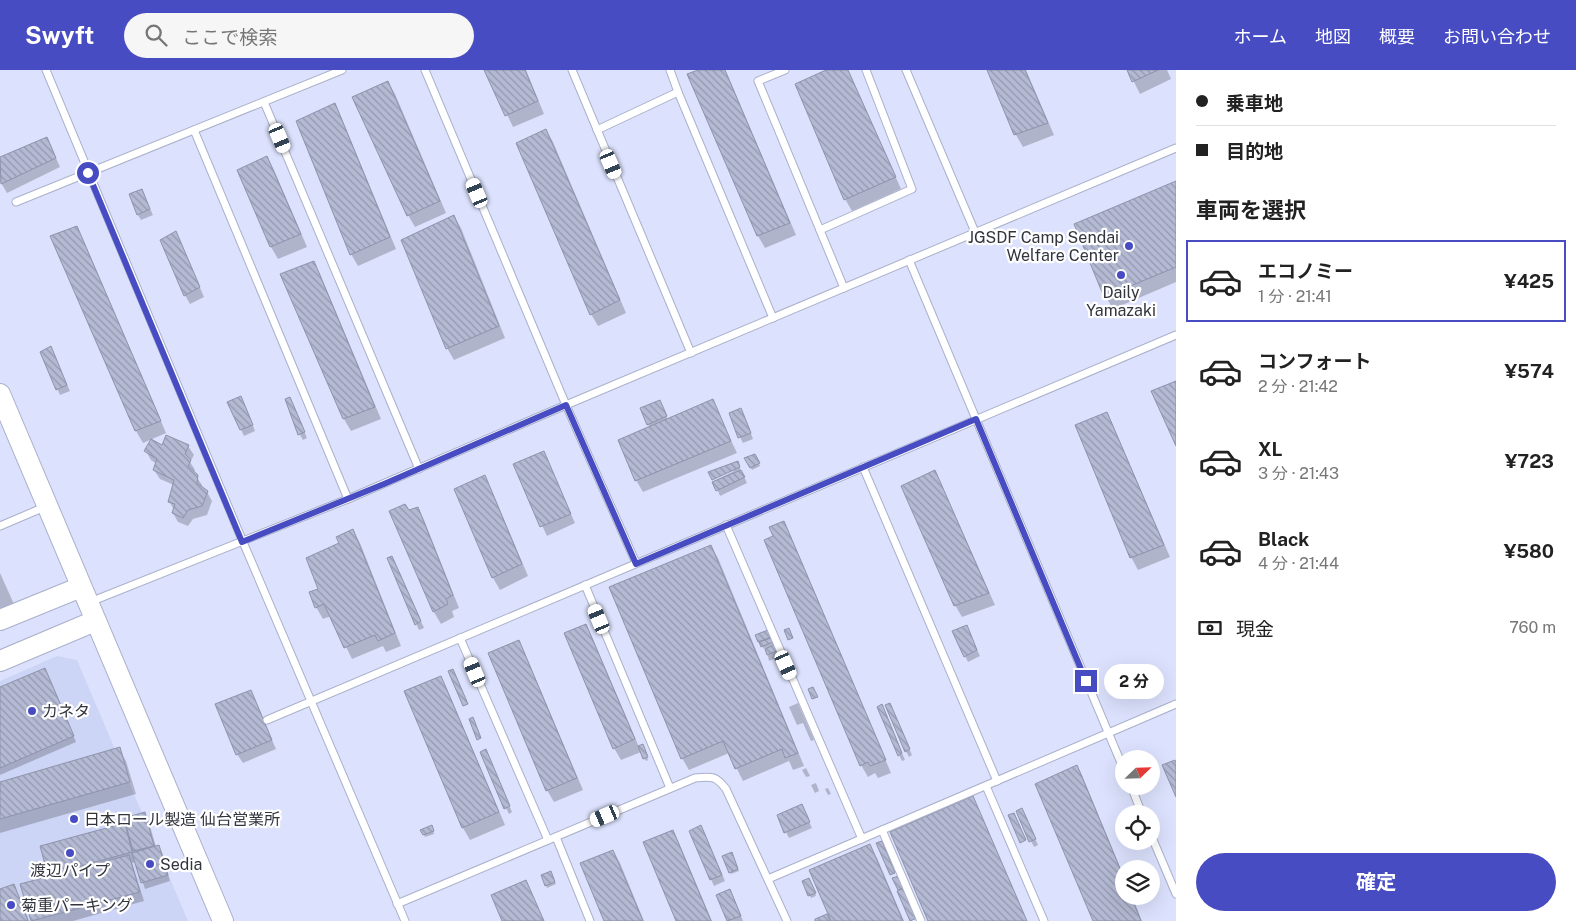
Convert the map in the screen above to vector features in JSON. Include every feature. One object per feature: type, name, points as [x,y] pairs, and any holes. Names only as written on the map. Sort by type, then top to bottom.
[{"type":"street","points":[[0,394],[223,921]]},
{"type":"street","points":[[0,620],[88,604]]},
{"type":"street","points":[[0,661],[88,604]]},
{"type":"lane","points":[[46,70],[242,542],[405,921]]},
{"type":"lane","points":[[16,202],[342,70]]},
{"type":"lane","points":[[425,70],[566,405],[636,564]]},
{"type":"lane","points":[[572,70],[691,353]]},
{"type":"lane","points":[[670,70],[774,318]]},
{"type":"lane","points":[[785,70],[758,81],[844,288]]},
{"type":"lane","points":[[820,230],[912,189],[866,70]]},
{"type":"lane","points":[[906,70],[975,232]]},
{"type":"lane","points":[[597,130],[678,92]]},
{"type":"lane","points":[[264,102],[419,469]]},
{"type":"lane","points":[[194,130],[348,499]]},
{"type":"lane","points":[[88,604],[348,499],[1176,148]]},
{"type":"lane","points":[[910,260],[1115,750]]},
{"type":"lane","points":[[267,720],[1176,334]]},
{"type":"lane","points":[[863,467],[997,781]]},
{"type":"lane","points":[[0,526],[47,506]]},
{"type":"lane","points":[[726,525],[862,839]]},
{"type":"lane","points":[[585,585],[670,788]]},
{"type":"lane","points":[[460,638],[548,840]]},
{"type":"lane","points":[[768,879],[1176,704]]},
{"type":"lane","points":[[397,904],[670,788],[695,778],[708,776],[718,779],[726,790],[786,921]]},
{"type":"lane","points":[[986,786],[1044,921]]},
{"type":"lane","points":[[882,830],[921,921]]},
{"type":"lane","points":[[556,837],[590,921]]},
{"type":"lane","points":[[1157,850],[1176,894]]},
{"type":"shaded area","points":[[57,656],[77,660],[188,921],[0,921],[0,681]]},
{"type":"building","points":[[484,70],[525,70],[538,101],[505,116]]},
{"type":"building","points":[[698,70],[725,70],[790,223],[757,236],[687,74]]},
{"type":"building","points":[[826,70],[848,70],[896,177],[844,200],[795,84]]},
{"type":"building","points":[[987,70],[1025,70],[1048,123],[1014,135]]},
{"type":"building","points":[[1127,70],[1158,70],[1132,82]]},
{"type":"building","points":[[388,81],[440,201],[407,216],[352,97]]},
{"type":"building","points":[[335,103],[390,237],[350,255],[296,121]]},
{"type":"building","points":[[546,129],[620,300],[590,315],[516,143]]},
{"type":"building","points":[[47,137],[56,158],[1,184],[0,157]]},
{"type":"building","points":[[267,156],[301,234],[270,247],[237,170]]},
{"type":"building","name":"JGSDF Camp Sendai Welfare Center","points":[[1176,181],[1176,267],[1104,297],[1074,224]]},
{"type":"building","points":[[142,189],[150,209],[137,215],[129,194]]},
{"type":"building","points":[[454,215],[499,326],[446,349],[401,240]]},
{"type":"building","points":[[77,226],[161,421],[135,431],[50,236]]},
{"type":"building","points":[[176,231],[200,287],[184,296],[160,240]]},
{"type":"building","points":[[314,261],[375,407],[343,419],[280,274]]},
{"type":"building","points":[[51,346],[67,385],[56,390],[40,352]]},
{"type":"building","points":[[1176,381],[1176,446],[1151,391]]},
{"type":"building","points":[[241,396],[253,425],[240,430],[227,402]]},
{"type":"building","points":[[290,397],[305,432],[298,435],[285,399]]},
{"type":"building","points":[[713,399],[731,441],[635,481],[618,440]]},
{"type":"building","points":[[660,400],[667,416],[647,425],[640,408]]},
{"type":"building","points":[[741,408],[751,433],[738,438],[729,413]]},
{"type":"building","points":[[1107,412],[1164,545],[1130,558],[1075,425]]},
{"type":"building","points":[[166,435],[189,445],[185,454],[191,460],[188,466],[198,475],[197,483],[208,491],[202,506],[188,510],[183,518],[172,513],[175,504],[168,502],[174,480],[153,470],[157,459],[144,451],[151,439],[162,445]]},
{"type":"building","points":[[544,451],[571,514],[540,527],[513,464]]},
{"type":"building","points":[[755,454],[760,463],[750,468],[744,458]]},
{"type":"building","points":[[738,461],[740,467],[712,480],[708,472]]},
{"type":"building","points":[[741,470],[745,477],[716,491],[712,482]]},
{"type":"building","points":[[935,470],[989,593],[954,606],[901,486]]},
{"type":"building","points":[[485,475],[522,564],[492,578],[454,489]]},
{"type":"building","points":[[405,504],[409,510],[418,507],[453,595],[446,599],[448,604],[433,612],[389,511]]},
{"type":"building","points":[[784,521],[886,760],[870,766],[868,762],[860,766],[764,540],[773,536],[769,527]]},
{"type":"building","points":[[353,529],[395,633],[378,641],[375,635],[344,648],[324,604],[315,608],[309,592],[318,589],[306,558],[339,543],[336,537]]},
{"type":"building","points":[[711,545],[798,753],[785,758],[782,749],[735,769],[723,741],[681,759],[609,587]]},
{"type":"building","points":[[392,556],[421,621],[415,625],[387,558]]},
{"type":"building","points":[[586,624],[635,739],[613,749],[564,633]]},
{"type":"building","points":[[967,625],[977,650],[964,657],[952,631]]},
{"type":"building","points":[[789,628],[793,638],[788,640],[784,630]]},
{"type":"building","points":[[768,630],[771,637],[758,642],[755,635]]},
{"type":"building","points":[[771,638],[773,642],[761,647],[759,642]]},
{"type":"building","points":[[519,640],[577,778],[546,791],[488,653]]},
{"type":"building","points":[[776,644],[779,650],[767,655],[765,649]]},
{"type":"building","name":"カネタ","points":[[45,668],[74,736],[0,768],[0,687]]},
{"type":"building","points":[[453,669],[468,704],[463,706],[448,671]]},
{"type":"building","points":[[441,676],[499,812],[462,828],[404,691]]},
{"type":"building","points":[[813,687],[818,697],[812,699],[808,689]]},
{"type":"building","points":[[251,690],[272,740],[236,755],[215,704]]},
{"type":"building","points":[[890,703],[910,749],[905,752],[885,705]]},
{"type":"building","points":[[882,704],[902,753],[898,756],[877,707]]},
{"type":"building","points":[[473,717],[481,738],[477,740],[469,719]]},
{"type":"building","points":[[643,744],[648,757],[643,759],[638,746]]},
{"type":"building","points":[[120,747],[130,782],[0,819],[0,782]]},
{"type":"building","points":[[486,749],[510,806],[504,809],[480,752]]},
{"type":"building","points":[[1175,760],[1176,763],[1176,797],[1162,765]]},
{"type":"building","points":[[1077,765],[1117,860],[1115,860],[1115,905],[1135,905],[1141,921],[1093,921],[1035,784]]},
{"type":"building","points":[[973,796],[1027,921],[928,921],[890,832]]},
{"type":"building","points":[[802,804],[810,822],[784,833],[777,815]]},
{"type":"building","points":[[1022,808],[1036,839],[1029,842],[1016,811]]},
{"type":"building","points":[[145,812],[154,846],[133,851],[124,818]]},
{"type":"building","points":[[1014,813],[1026,840],[1020,843],[1008,815]]},
{"type":"building","points":[[125,823],[132,852],[48,875],[40,846]]},
{"type":"building","points":[[432,825],[434,831],[423,835],[420,830]]},
{"type":"building","points":[[701,825],[722,875],[710,880],[689,831]]},
{"type":"building","points":[[673,830],[711,921],[676,921],[643,842]]},
{"type":"building","points":[[882,841],[895,873],[890,875],[876,843]]},
{"type":"building","points":[[870,844],[903,921],[831,921],[809,870]]},
{"type":"building","name":"Sedia","points":[[159,845],[168,875],[141,883],[132,853]]},
{"type":"building","points":[[613,850],[643,921],[604,921],[580,863]]},
{"type":"building","points":[[732,852],[738,869],[729,873],[722,856]]},
{"type":"building","points":[[129,855],[140,892],[31,921],[20,884]]},
{"type":"building","points":[[551,871],[555,882],[545,886],[541,875]]},
{"type":"building","points":[[899,876],[904,888],[898,890],[892,878]]},
{"type":"building","points":[[809,878],[816,893],[808,896],[802,881]]},
{"type":"building","points":[[526,880],[544,921],[502,921],[491,895]]},
{"type":"building","name":"菊重パーキング","points":[[14,884],[28,921],[0,921],[0,889]]},
{"type":"building","points":[[904,888],[917,918],[910,921],[897,891]]},
{"type":"building","points":[[730,889],[741,916],[727,921],[716,895]]},
{"type":"building","points":[[827,914],[830,921],[815,921],[815,919]]},
{"type":"place","name":"JGSDF Camp Sendai Welfare Center","points":[[1129,246]]},
{"type":"place","name":"Daily Yamazaki","points":[[1121,275]]},
{"type":"place","name":"カネタ","points":[[32,711]]},
{"type":"place","name":"日本ロール製造 仙台営業所","points":[[74,819]]},
{"type":"place","name":"渡辺パイプ","points":[[70,853]]},
{"type":"place","name":"Sedia","points":[[150,864]]},
{"type":"place","name":"菊重パーキング","points":[[11,905]]},
{"type":"route","points":[[88,173],[242,542],[384,484],[566,405],[636,564],[976,419],[1086,681]]}]
